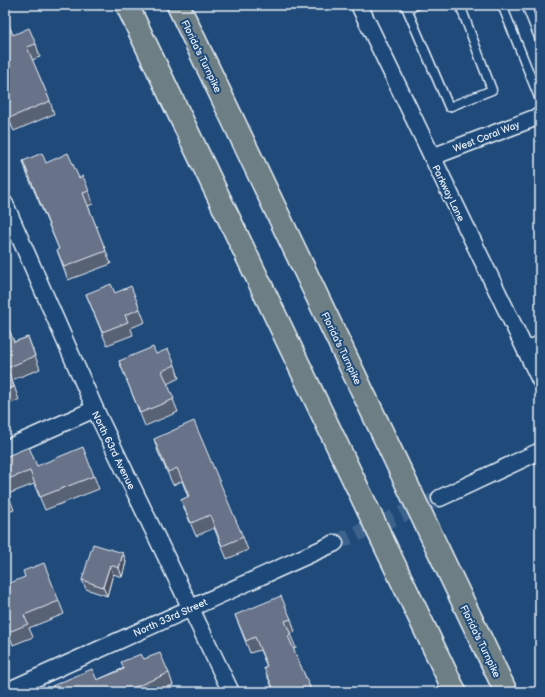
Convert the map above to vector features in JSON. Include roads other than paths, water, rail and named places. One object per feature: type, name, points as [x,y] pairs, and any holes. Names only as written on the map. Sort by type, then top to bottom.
[{"type":"highway","points":[[127,5],[455,692]]},
{"type":"highway","name":"Florida's Turnpike","points":[[178,5],[506,692]]},
{"type":"street","name":"Parkway Lane","points":[[359,5],[432,157],[533,347],[540,380]]},
{"type":"street","name":"West Coral Way","points":[[432,157],[540,116]]},
{"type":"street","name":"North 63rd Avenue","points":[[6,209],[95,409],[231,692]]},
{"type":"street","points":[[5,449],[95,409]]},
{"type":"street","points":[[440,498],[540,451]]},
{"type":"street","name":"North 33rd Street","points":[[5,692],[335,543]]},
{"type":"lane","points":[[417,5],[406,7],[449,107],[492,90],[460,5]]},
{"type":"lane","points":[[502,5],[540,100]]},
{"type":"lane","points":[[526,5],[540,40]]},
{"type":"tunnel","points":[[335,543],[440,498]]}]
